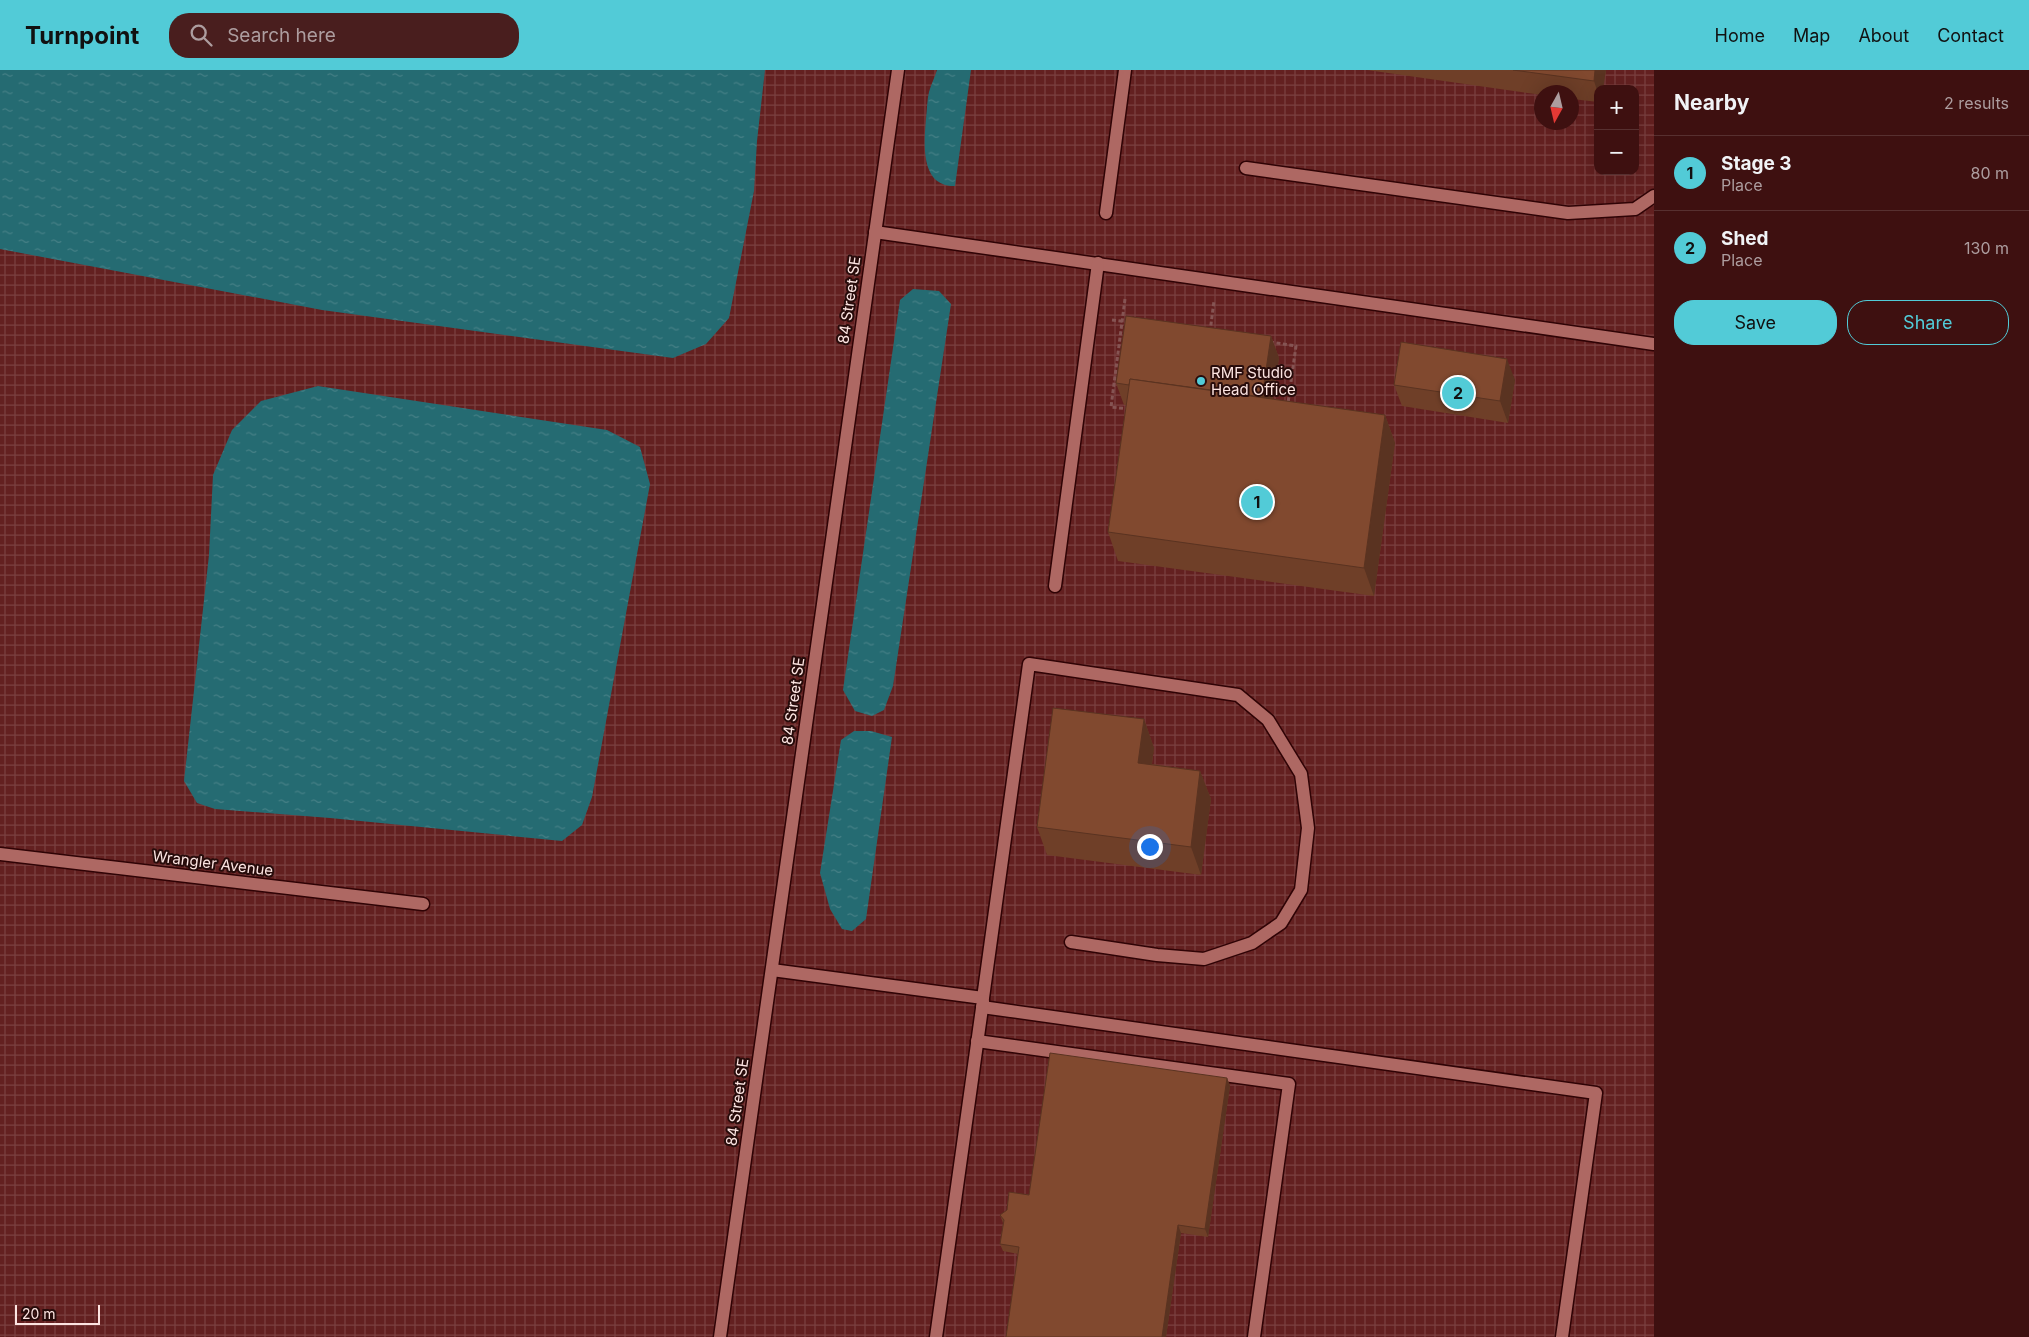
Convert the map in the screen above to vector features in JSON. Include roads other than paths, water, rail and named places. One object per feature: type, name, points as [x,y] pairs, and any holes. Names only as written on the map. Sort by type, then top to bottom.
[{"type":"street","name":"84 Street SE","points":[[720,1337],[898,70]]},
{"type":"street","points":[[1106,213],[1125,70]]},
{"type":"street","points":[[1246,168],[1568,213],[1634,209],[1654,196]]},
{"type":"street","points":[[875,232],[1654,344]]},
{"type":"street","points":[[1055,586],[1098,263]]},
{"type":"street","points":[[936,1337],[1029,664],[1238,695],[1268,720],[1301,774],[1308,828],[1301,890],[1281,922],[1252,943],[1204,959],[1157,955],[1071,942]]},
{"type":"street","name":"Wrangler Avenue","points":[[0,854],[423,904]]},
{"type":"street","points":[[772,970],[1596,1093],[1562,1337]]},
{"type":"street","points":[[977,1041],[1289,1084],[1254,1337]]},
{"type":"water","points":[[0,70],[765,70],[757,141],[754,191],[729,318],[706,344],[673,358],[322,310],[0,249]]},
{"type":"water","points":[[937,70],[971,70],[955,186],[944,184],[935,179],[930,172],[925,151],[927,102]]},
{"type":"water","points":[[913,289],[939,291],[951,304],[893,686],[884,710],[872,716],[855,711],[843,690],[900,300]]},
{"type":"water","points":[[318,386],[607,430],[640,447],[650,484],[592,797],[582,825],[562,841],[330,818],[215,809],[197,803],[184,781],[209,555],[213,475],[232,430],[261,401]]},
{"type":"water","points":[[854,731],[871,731],[892,737],[866,919],[852,931],[842,929],[830,909],[820,873],[841,740]]},
{"type":"place","name":"RMF Studio Head Office","points":[[1201,381]]},
{"type":"place","name":"Shed","points":[[1458,393]]},
{"type":"place","name":"Stage 3","points":[[1257,502]]}]
